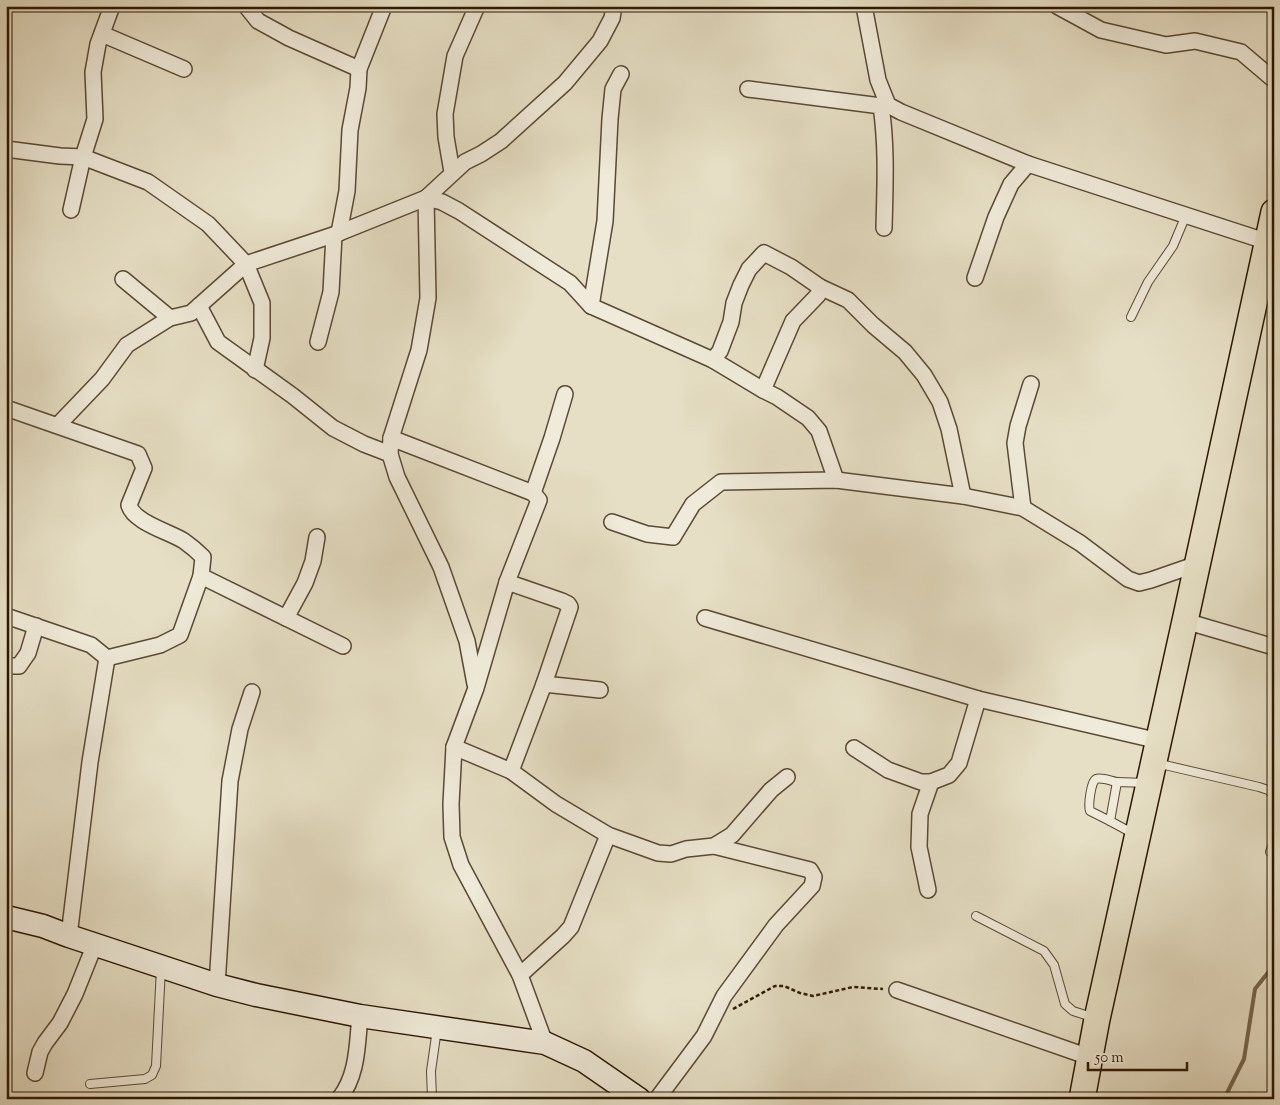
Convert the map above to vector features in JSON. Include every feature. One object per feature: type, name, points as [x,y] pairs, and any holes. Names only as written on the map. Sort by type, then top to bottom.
[{"type":"main road","points":[[1082,1099],[1097,1019],[1186,621],[1273,215]]},
{"type":"street","points":[[71,210],[83,156],[95,119],[92,72],[98,44],[112,6]]},
{"type":"street","points":[[246,6],[258,21],[289,38],[359,69]]},
{"type":"street","points":[[318,342],[331,292],[336,234],[347,192],[350,130],[358,88],[359,69],[384,6]]},
{"type":"street","points":[[452,172],[446,137],[445,114],[455,56],[477,6]]},
{"type":"street","points":[[58,425],[102,378],[127,345],[170,318],[191,313],[246,264],[336,234],[426,198],[465,162],[502,141],[565,83],[600,42],[612,18],[614,6]]},
{"type":"street","points":[[864,6],[884,106],[886,176],[884,228]]},
{"type":"street","points":[[1057,6],[1101,30],[1166,45],[1195,41],[1240,52],[1274,80]]},
{"type":"street","points":[[102,34],[184,69]]},
{"type":"street","points":[[591,306],[605,221],[610,119],[614,89],[621,74]]},
{"type":"street","points":[[748,89],[884,106],[1028,164],[1268,242]]},
{"type":"street","points":[[6,149],[60,156],[83,156],[148,182],[208,224],[246,264],[262,303],[262,338],[255,370]]},
{"type":"street","points":[[976,278],[996,217],[1011,184],[1028,164]]},
{"type":"street","points":[[426,198],[442,202],[459,211],[570,283],[591,306],[713,360],[777,397],[808,418],[819,431],[836,480]]},
{"type":"street","points":[[426,198],[428,298],[419,350],[391,438],[390,454],[396,477],[440,567],[467,641],[476,688]]},
{"type":"street","points":[[713,360],[720,351],[731,322],[734,303],[749,269],[764,253],[791,266],[820,287],[848,300],[904,352],[924,374],[940,402],[949,429],[963,496]]},
{"type":"street","points":[[123,279],[170,318]]},
{"type":"street","points":[[763,390],[793,321],[818,295],[820,287]]},
{"type":"street","points":[[199,306],[218,342],[293,396],[333,428],[364,444],[390,454]]},
{"type":"street","points":[[1023,508],[1015,443],[1018,426],[1031,384]]},
{"type":"street","points":[[533,493],[565,394]]},
{"type":"street","points":[[6,408],[138,454],[144,468],[129,505],[130,511],[183,540],[203,557],[201,576],[180,635],[160,645],[107,658]]},
{"type":"street","points":[[391,438],[533,493],[538,500],[537,508],[507,582],[476,688],[454,746],[451,804],[452,837],[461,865],[520,974],[545,1043]]},
{"type":"street","points":[[612,522],[648,534],[673,537],[693,504],[721,482],[836,480],[963,496],[1023,508],[1080,544],[1128,579],[1139,583],[1197,564]]},
{"type":"street","points":[[286,618],[313,561],[317,537]]},
{"type":"street","points":[[201,576],[344,646]]},
{"type":"street","points":[[507,582],[562,601],[570,607],[544,684],[511,771]]},
{"type":"street","points":[[6,616],[91,645],[107,658]]},
{"type":"street","points":[[705,618],[978,699],[1154,762]]},
{"type":"street","points":[[1186,621],[1274,647]]},
{"type":"street","points":[[6,666],[19,666],[28,653],[36,626]]},
{"type":"street","points":[[69,936],[90,762],[107,658]]},
{"type":"street","points":[[544,684],[600,690]]},
{"type":"street","points":[[217,984],[230,781],[240,729],[252,692]]},
{"type":"street","points":[[854,748],[888,770],[921,782],[931,782],[949,775],[959,763],[978,699]]},
{"type":"street","points":[[454,746],[511,771],[556,804],[608,835],[658,853],[671,854],[686,849],[714,846],[810,870],[814,877],[812,886],[776,925],[724,996],[704,1036],[657,1099]]},
{"type":"street","points":[[714,846],[732,835],[770,790],[787,777]]},
{"type":"street","points":[[928,890],[919,847],[920,814],[931,782]]},
{"type":"street","points":[[520,974],[563,936],[570,927],[608,835]]},
{"type":"street","points":[[6,917],[43,926],[217,984],[265,997],[360,1016],[545,1043],[584,1061],[638,1099]]},
{"type":"street","points":[[35,1073],[40,1052],[60,1023],[75,994],[95,944]]},
{"type":"street","points":[[897,990],[1089,1057]]},
{"type":"street","points":[[338,1099],[347,1088],[356,1062],[360,1016]]},
{"type":"lane","points":[[1131,317],[1148,282],[1173,246],[1186,215]]},
{"type":"lane","points":[[1138,836],[1090,811],[1088,806],[1093,782],[1096,779],[1117,782],[1154,762],[1259,787],[1268,790],[1274,795]]},
{"type":"lane","points":[[1110,821],[1117,782]]},
{"type":"lane","points":[[1270,852],[1274,841]]},
{"type":"lane","points":[[976,916],[1044,951],[1054,964],[1065,1004],[1073,1011],[1097,1019]]},
{"type":"lane","points":[[90,1084],[145,1079],[152,1075],[156,1066],[161,966]]},
{"type":"lane","points":[[432,1099],[431,1071],[437,1027]]},
{"type":"path","points":[[712,1022],[774,986],[784,986],[813,996],[853,987],[897,990]]},
{"type":"waterway","points":[[1224,1099],[1244,1059],[1255,989],[1274,965]]}]
